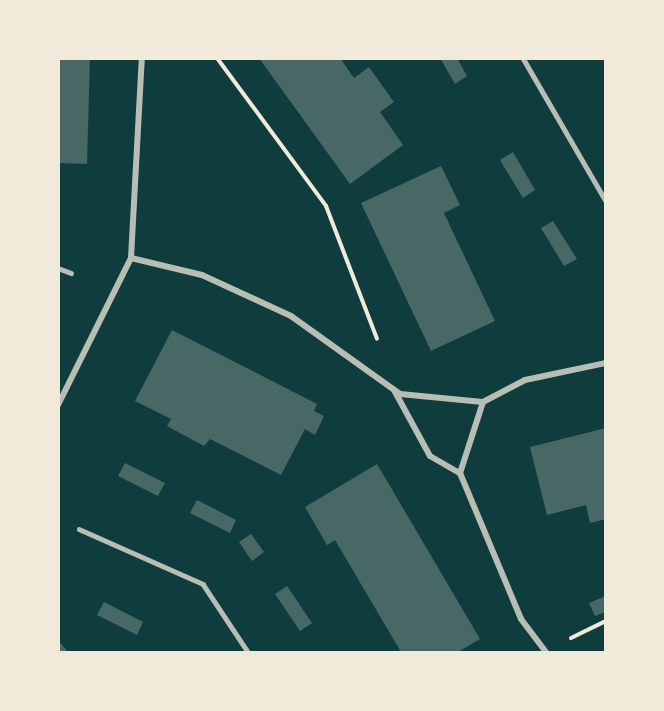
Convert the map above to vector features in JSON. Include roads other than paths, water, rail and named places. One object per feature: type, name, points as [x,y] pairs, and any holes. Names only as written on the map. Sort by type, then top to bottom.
[{"type":"street","points":[[58,405],[131,258],[142,58]]},
{"type":"street","points":[[131,258],[202,275],[291,316],[394,389],[430,456],[460,472],[521,619],[546,652]]},
{"type":"street","points":[[394,389],[483,402],[525,380],[606,363]]},
{"type":"street","points":[[460,472],[483,402]]},
{"type":"lane","points":[[524,58],[606,201]]},
{"type":"lane","points":[[58,268],[71,273]]},
{"type":"lane","points":[[79,529],[203,584],[248,652]]}]
